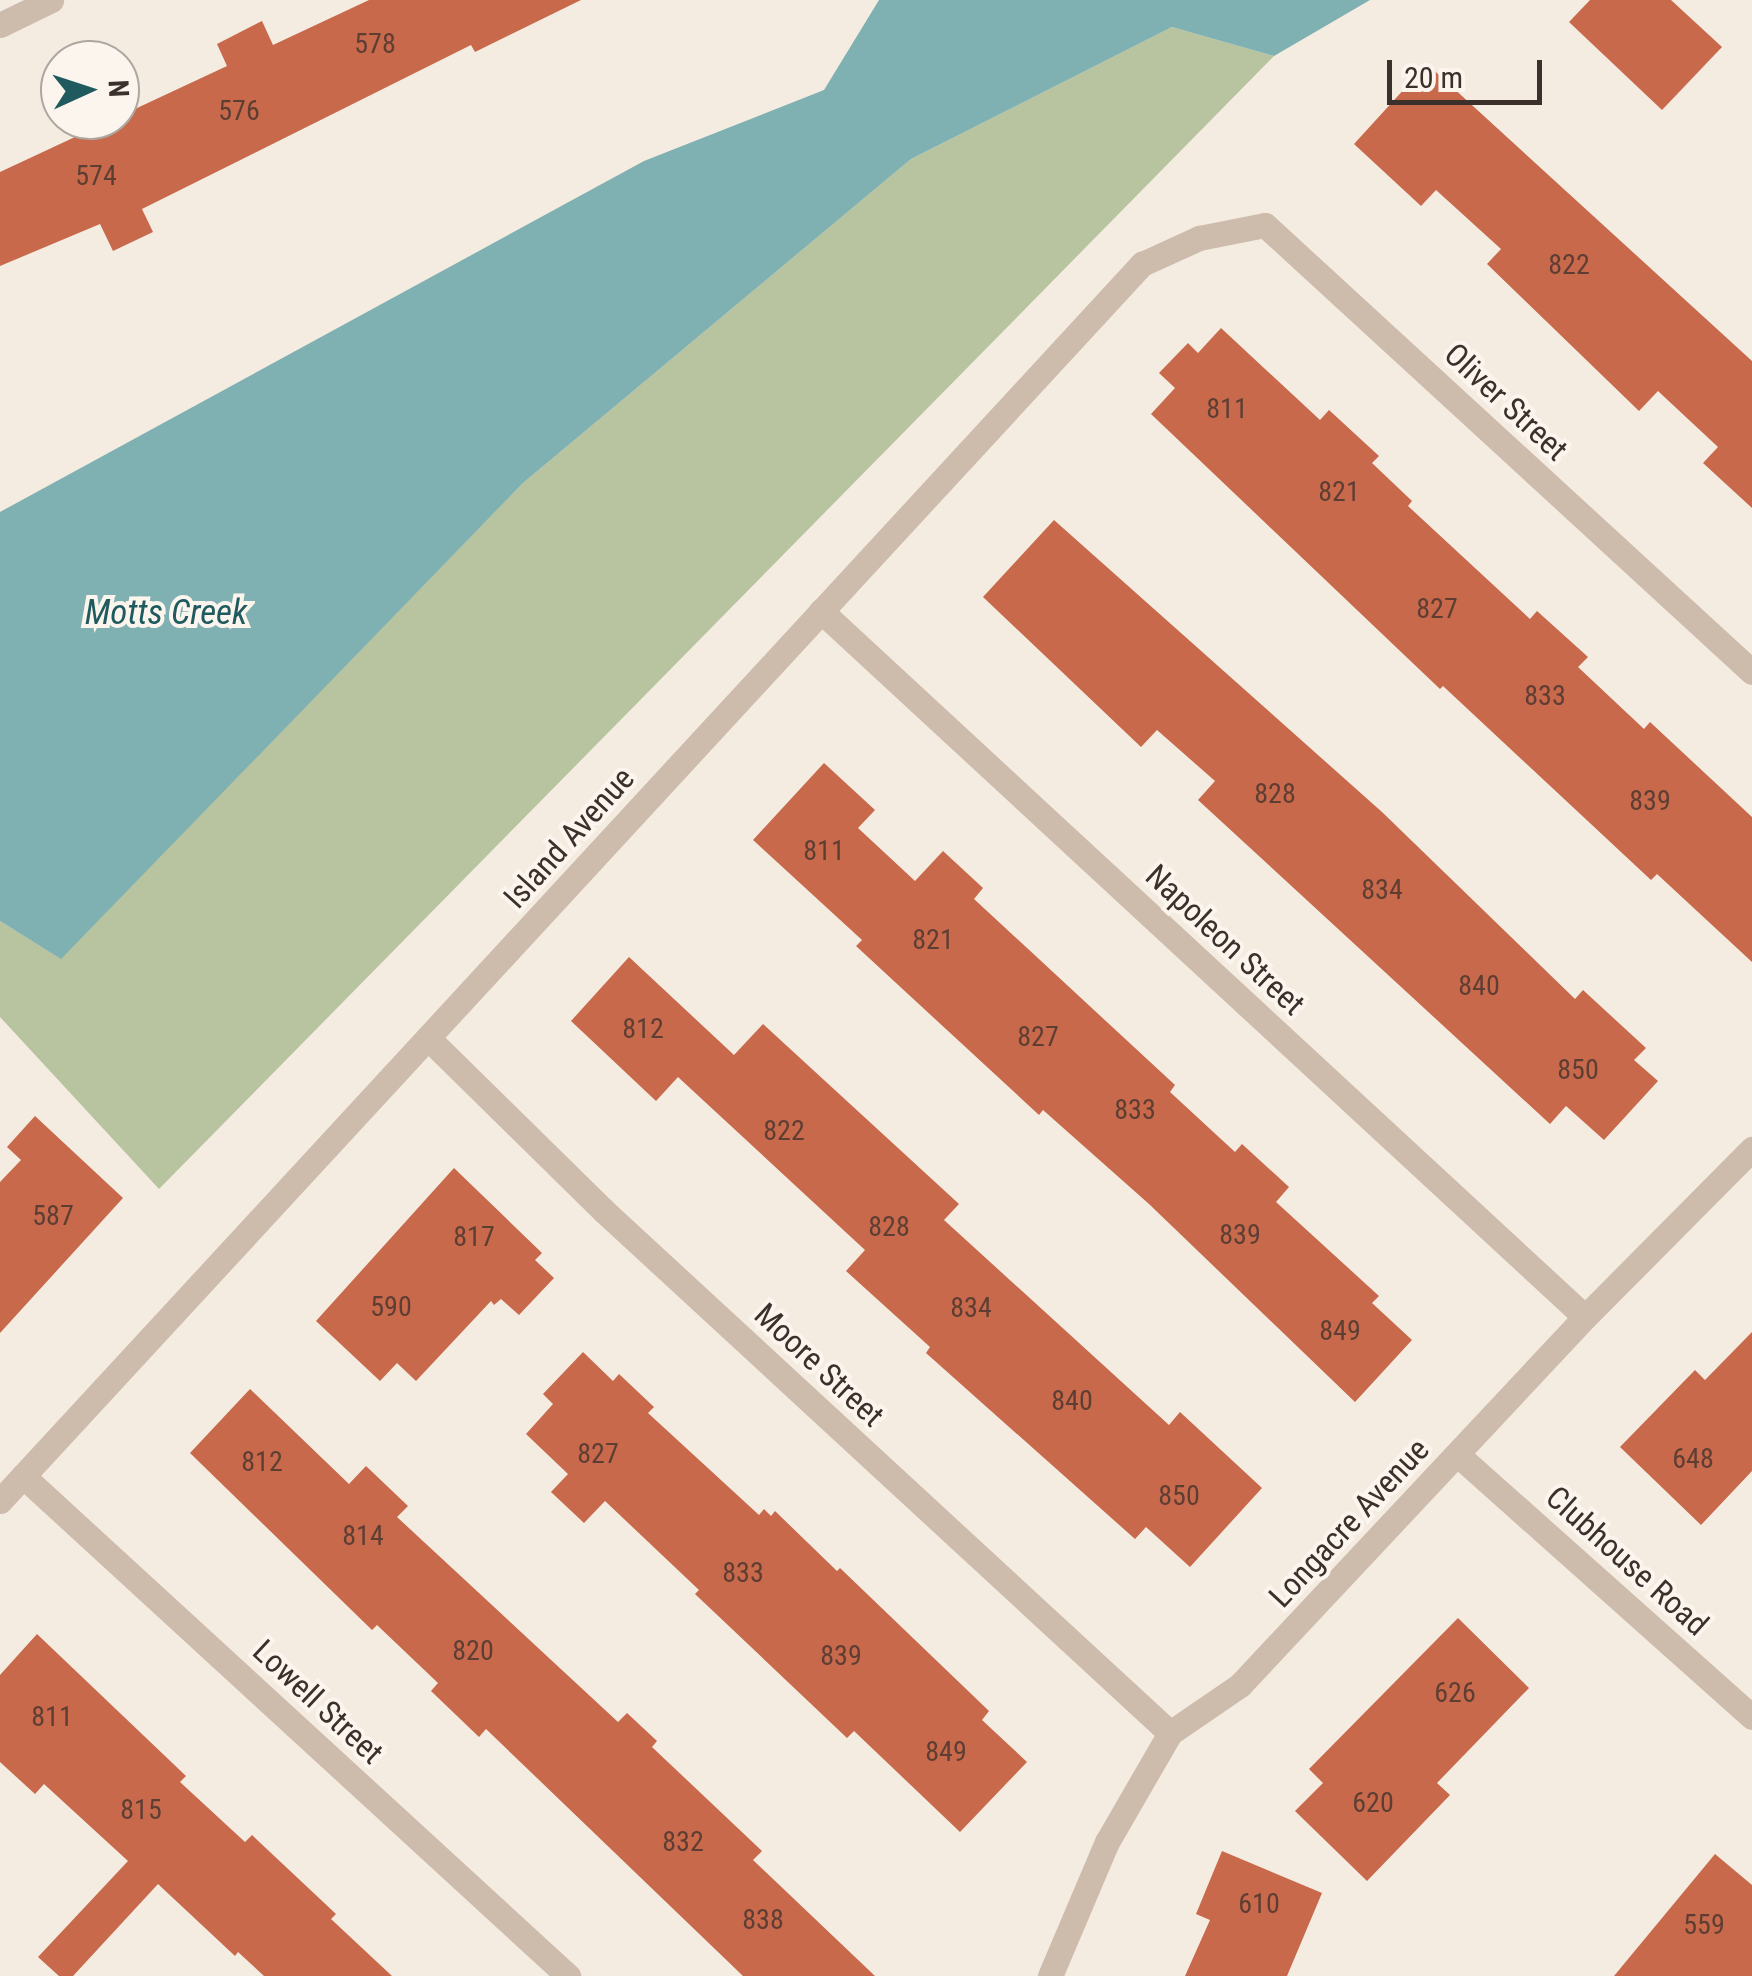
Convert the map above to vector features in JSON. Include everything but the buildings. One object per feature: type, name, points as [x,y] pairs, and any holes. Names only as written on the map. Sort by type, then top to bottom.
[{"type":"street","points":[[0,25],[52,0]]},
{"type":"street","name":"Oliver Street","points":[[1199,238],[1265,225],[1752,672]]},
{"type":"street","name":"Island Avenue","points":[[0,1501],[1142,264],[1199,238]]},
{"type":"street","name":"Napoleon Street","points":[[821,611],[1585,1317]]},
{"type":"street","name":"Moore Street","points":[[429,1039],[604,1211],[1170,1733]]},
{"type":"street","name":"Longacre Avenue","points":[[1050,1976],[1107,1842],[1170,1733],[1240,1685],[1585,1317],[1752,1150]]},
{"type":"street","name":"Clubhouse Road","points":[[1458,1454],[1752,1717]]},
{"type":"street","name":"Lowell Street","points":[[23,1476],[568,1976]]},
{"type":"green space","points":[[1172,27],[1274,56],[159,1189],[0,1017],[0,921],[60,958],[523,483],[911,159]]},
{"type":"water","name":"Motts Creek","points":[[879,0],[1370,0],[1274,56],[1172,27],[911,159],[523,483],[61,959],[0,921],[0,512],[644,161],[824,90]]}]
